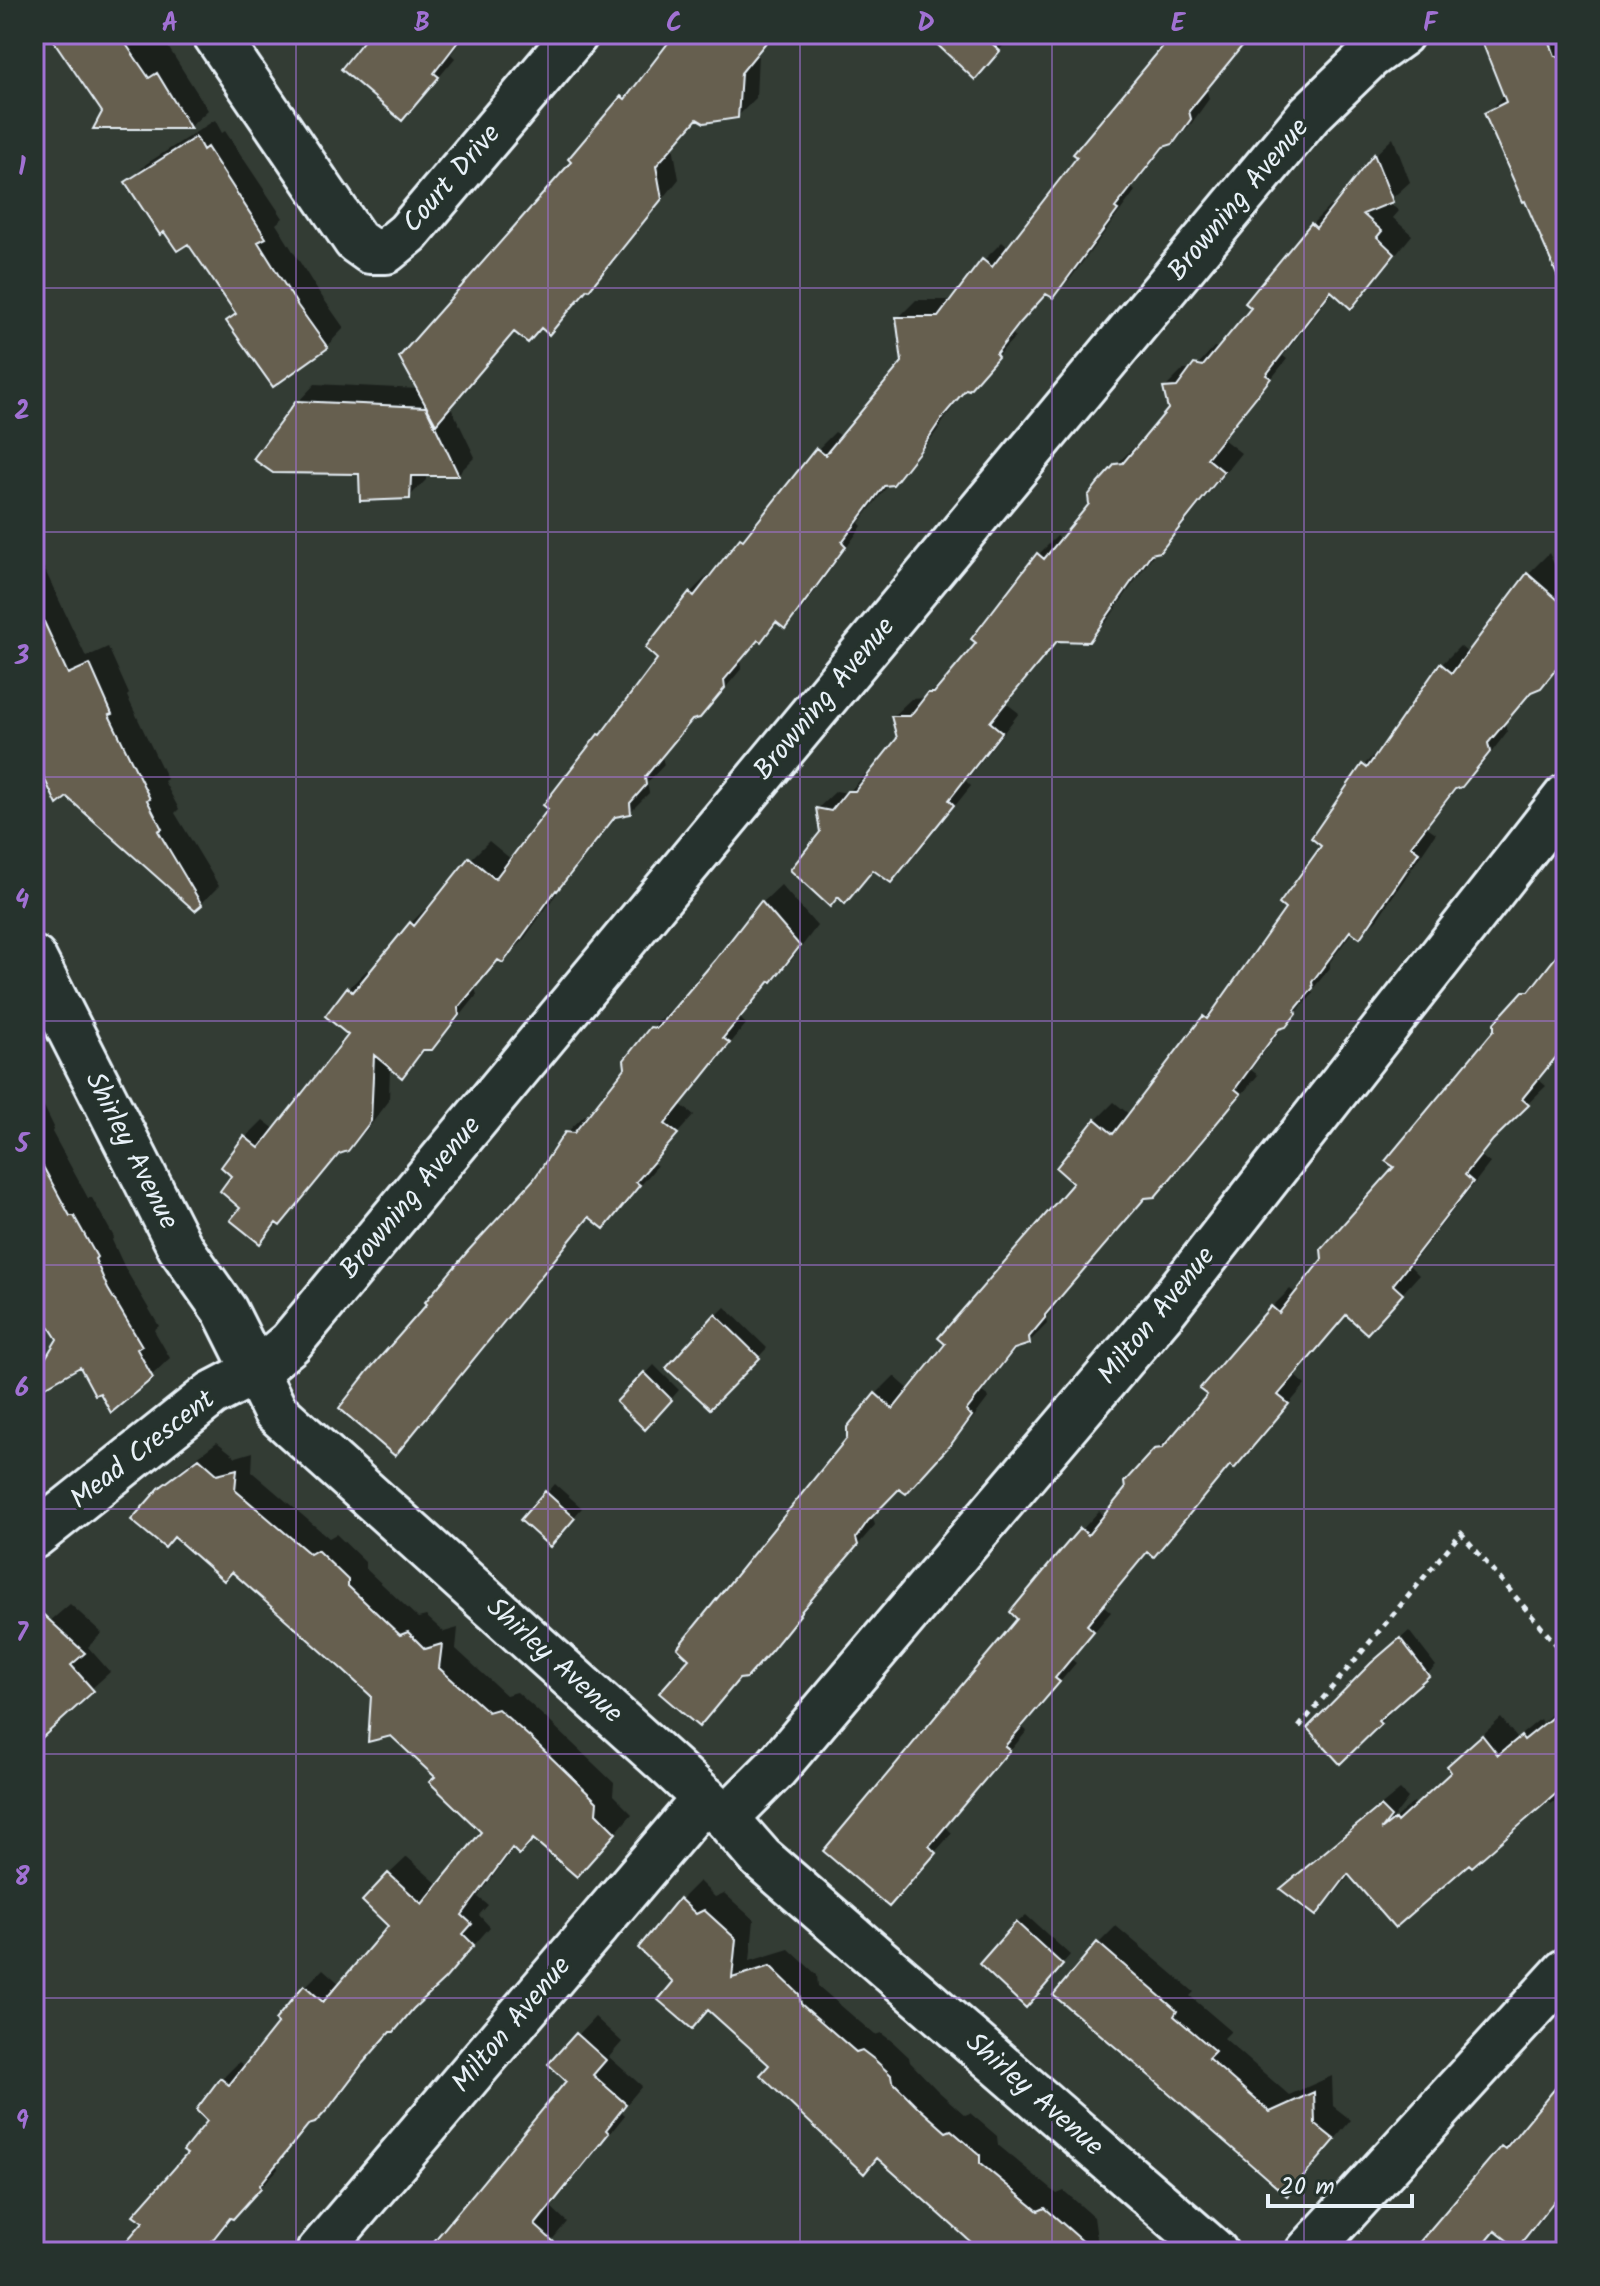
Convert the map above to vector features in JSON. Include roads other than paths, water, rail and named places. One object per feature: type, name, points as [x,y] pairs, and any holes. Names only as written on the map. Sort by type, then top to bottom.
[{"type":"street","name":"Court Drive","points":[[215,34],[356,241],[370,251],[386,251],[408,233],[576,34]]},
{"type":"street","name":"Browning Avenue","points":[[256,1371],[290,1343],[1310,114],[1369,57],[1401,34]]},
{"type":"street","name":"Milton Avenue","points":[[319,2252],[715,1808],[775,1769],[1165,1309],[1566,797]]},
{"type":"street","name":"Shirley Avenue","points":[[34,959],[180,1247],[225,1311],[275,1411],[715,1808],[761,1858],[1215,2252]]},
{"type":"street","name":"Mead Crescent","points":[[34,1536],[212,1394],[256,1371]]},
{"type":"street","points":[[1308,2252],[1566,1971]]}]
